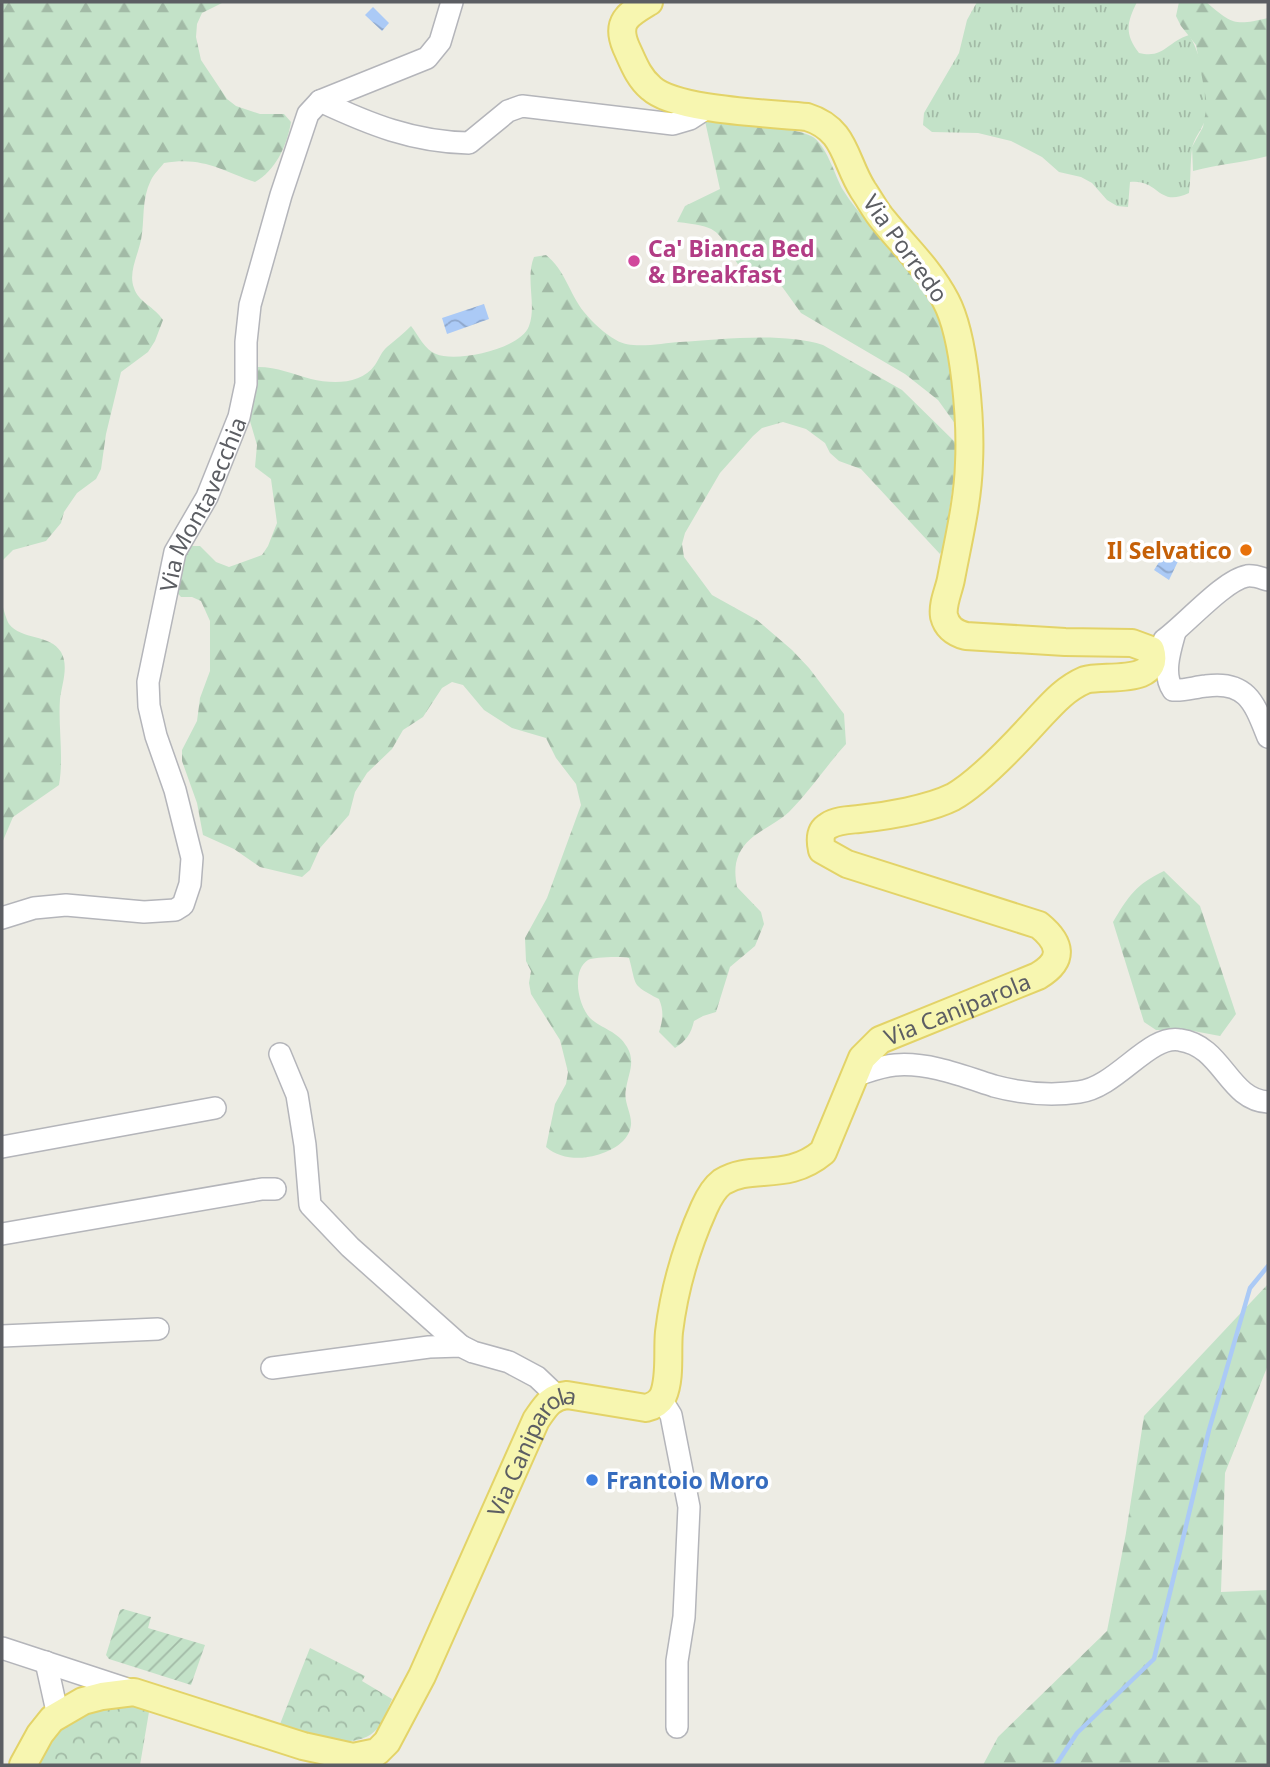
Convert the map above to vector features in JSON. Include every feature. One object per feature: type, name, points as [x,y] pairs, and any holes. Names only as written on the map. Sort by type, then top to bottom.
[{"type":"main road","name":"Via Porredo","points":[[649,2],[629,14],[622,29],[623,39],[637,71],[650,87],[663,97],[707,108],[807,117],[820,121],[839,138],[860,185],[883,220],[906,244],[947,303],[958,339],[970,435],[962,516],[944,610],[950,628],[957,634],[966,636],[1132,643],[1152,650]]},
{"type":"main road","name":"Via Caniparola","points":[[359,1761],[377,1752],[394,1730],[422,1676],[536,1420],[548,1402],[557,1396],[567,1395],[646,1408],[661,1399],[666,1380],[673,1303],[692,1238],[710,1197],[722,1182],[735,1177],[799,1168],[823,1152],[862,1058],[880,1040],[1038,976],[1050,969],[1056,960],[1058,951],[1051,935],[1039,925],[862,870],[834,858],[822,850],[822,832],[827,826],[845,820],[929,805],[953,796],[994,763],[1070,687],[1092,678],[1139,675],[1150,666],[1152,650]]},
{"type":"main road","points":[[23,1765],[40,1734],[67,1710],[102,1696],[134,1692],[359,1761]]},
{"type":"street","points":[[320,101],[427,58],[440,42],[452,2]]},
{"type":"street","points":[[320,101],[387,131],[457,143],[469,143],[508,111],[522,106],[673,124],[690,119],[707,108]]},
{"type":"street","name":"Via Montavecchia","points":[[2,918],[34,908],[56,906],[144,912],[175,911],[183,905],[190,884],[192,858],[176,790],[156,736],[149,706],[148,681],[176,552],[207,497],[239,417],[246,384],[246,342],[250,305],[281,195],[308,114],[320,101]]},
{"type":"street","points":[[1152,650],[1242,577],[1251,575],[1268,580]]},
{"type":"street","points":[[1175,632],[1168,672],[1169,684],[1173,690],[1215,685],[1240,689],[1246,693],[1258,711],[1268,737]]},
{"type":"street","points":[[854,1076],[893,1065],[908,1065],[939,1070],[1024,1092],[1080,1092],[1100,1087],[1154,1045],[1166,1040],[1180,1039],[1208,1052],[1247,1097],[1268,1102]]},
{"type":"street","points":[[280,1054],[298,1095],[310,1205],[350,1247],[461,1346],[472,1352],[509,1362],[537,1377],[557,1396]]},
{"type":"street","points":[[2,1147],[215,1108]]},
{"type":"street","points":[[2,1234],[262,1189],[275,1189]]},
{"type":"street","points":[[2,1336],[158,1329]]},
{"type":"street","points":[[272,1367],[429,1347],[461,1346]]},
{"type":"street","points":[[661,1399],[671,1415],[690,1507],[684,1617],[677,1661],[677,1727]]},
{"type":"street","points":[[2,1648],[134,1692]]},
{"type":"street","points":[[46,1662],[67,1710]]},
{"type":"street","points":[[67,1710],[70,1670]]},
{"type":"green space","points":[[2,2],[224,2],[202,13],[197,24],[196,37],[201,60],[227,99],[236,106],[260,114],[284,114],[291,122],[279,157],[255,182],[211,165],[189,161],[164,163],[152,178],[146,195],[141,240],[132,282],[136,293],[163,320],[155,341],[148,352],[121,372],[106,434],[101,469],[96,479],[77,493],[64,512],[61,523],[46,541],[13,550],[2,561]]},
{"type":"green space","points":[[977,2],[1137,2],[1131,16],[1129,34],[1139,53],[1160,52],[1189,35],[1201,64],[1207,111],[1193,145],[1189,193],[1170,197],[1140,182],[1130,182],[1128,207],[1117,206],[1107,200],[1092,183],[1081,177],[1059,172],[1042,157],[1011,141],[978,133],[932,132],[923,125],[924,113],[959,53],[967,20]]},
{"type":"green space","points":[[1179,2],[1206,2],[1234,21],[1248,22],[1268,18],[1268,156],[1193,171],[1192,147],[1203,127],[1207,104],[1196,45],[1176,16]]},
{"type":"green space","points":[[705,121],[789,130],[811,136],[821,145],[851,202],[912,268],[932,296],[951,352],[961,432],[938,400],[905,374],[801,313],[773,274],[739,266],[716,232],[702,226],[677,222],[685,206],[720,189]]},
{"type":"green space","points":[[546,255],[558,268],[584,312],[616,340],[638,345],[772,338],[823,345],[902,390],[955,442],[957,453],[945,543],[940,554],[861,469],[839,461],[830,453],[825,443],[806,429],[783,422],[762,428],[720,473],[685,533],[682,544],[684,557],[712,595],[757,620],[809,668],[844,714],[846,744],[789,812],[755,835],[739,854],[735,870],[737,887],[761,912],[764,924],[755,946],[730,967],[716,1012],[694,1021],[690,1033],[682,1043],[675,1048],[659,1032],[662,1008],[659,999],[636,983],[629,958],[596,958],[583,965],[578,980],[582,1005],[590,1018],[619,1037],[630,1052],[631,1063],[625,1094],[630,1131],[623,1141],[613,1148],[584,1158],[557,1154],[546,1147],[555,1104],[566,1084],[568,1072],[560,1040],[531,994],[531,971],[526,961],[525,938],[547,898],[581,805],[576,784],[556,758],[546,738],[512,728],[484,710],[463,685],[452,682],[442,688],[423,717],[403,730],[392,749],[367,773],[355,792],[349,815],[320,848],[310,870],[302,877],[260,867],[234,849],[203,835],[197,803],[182,761],[182,750],[197,721],[200,698],[210,671],[210,621],[201,601],[192,597],[181,597],[173,588],[189,546],[200,546],[216,562],[229,567],[262,555],[277,523],[271,479],[255,467],[257,445],[247,411],[253,378],[258,367],[279,369],[319,381],[354,380],[369,372],[385,349],[411,326],[428,349],[436,354],[458,357],[501,347],[524,334],[529,326],[532,309],[532,265],[534,257]]},
{"type":"green space","points":[[2,604],[8,622],[14,629],[56,646],[63,657],[65,669],[60,699],[59,785],[13,817],[2,843]]},
{"type":"green space","points":[[1164,871],[1200,906],[1236,1014],[1220,1036],[1188,1030],[1156,1030],[1144,1022],[1113,922],[1134,892],[1146,881]]},
{"type":"green space","points":[[1268,1284],[1268,1365],[1225,1473],[1221,1592],[1268,1590],[1268,1765],[983,1765],[998,1737],[1107,1631],[1126,1533],[1144,1416]]},
{"type":"green space","points":[[120,1610],[151,1617],[148,1628],[205,1645],[191,1685],[109,1659],[106,1655]]},
{"type":"green space","points":[[310,1648],[365,1676],[362,1681],[392,1699],[379,1726],[367,1737],[343,1741],[316,1736],[280,1724]]},
{"type":"green space","points":[[150,1706],[140,1765],[34,1765],[62,1724],[93,1709]]},
{"type":"water","points":[[373,7],[389,23],[382,31],[365,15]]},
{"type":"water","points":[[484,304],[489,319],[447,334],[442,318]]},
{"type":"water","points":[[1170,545],[1182,553],[1169,580],[1154,570]]},
{"type":"waterway","points":[[1056,1765],[1077,1733],[1154,1659],[1209,1430],[1250,1288],[1268,1266]]},
{"type":"place","name":"Ca' Bianca Bed & Breakfast","points":[[634,261]]},
{"type":"place","name":"Il Selvatico","points":[[1246,550]]},
{"type":"place","name":"Frantoio Moro","points":[[592,1480]]}]
